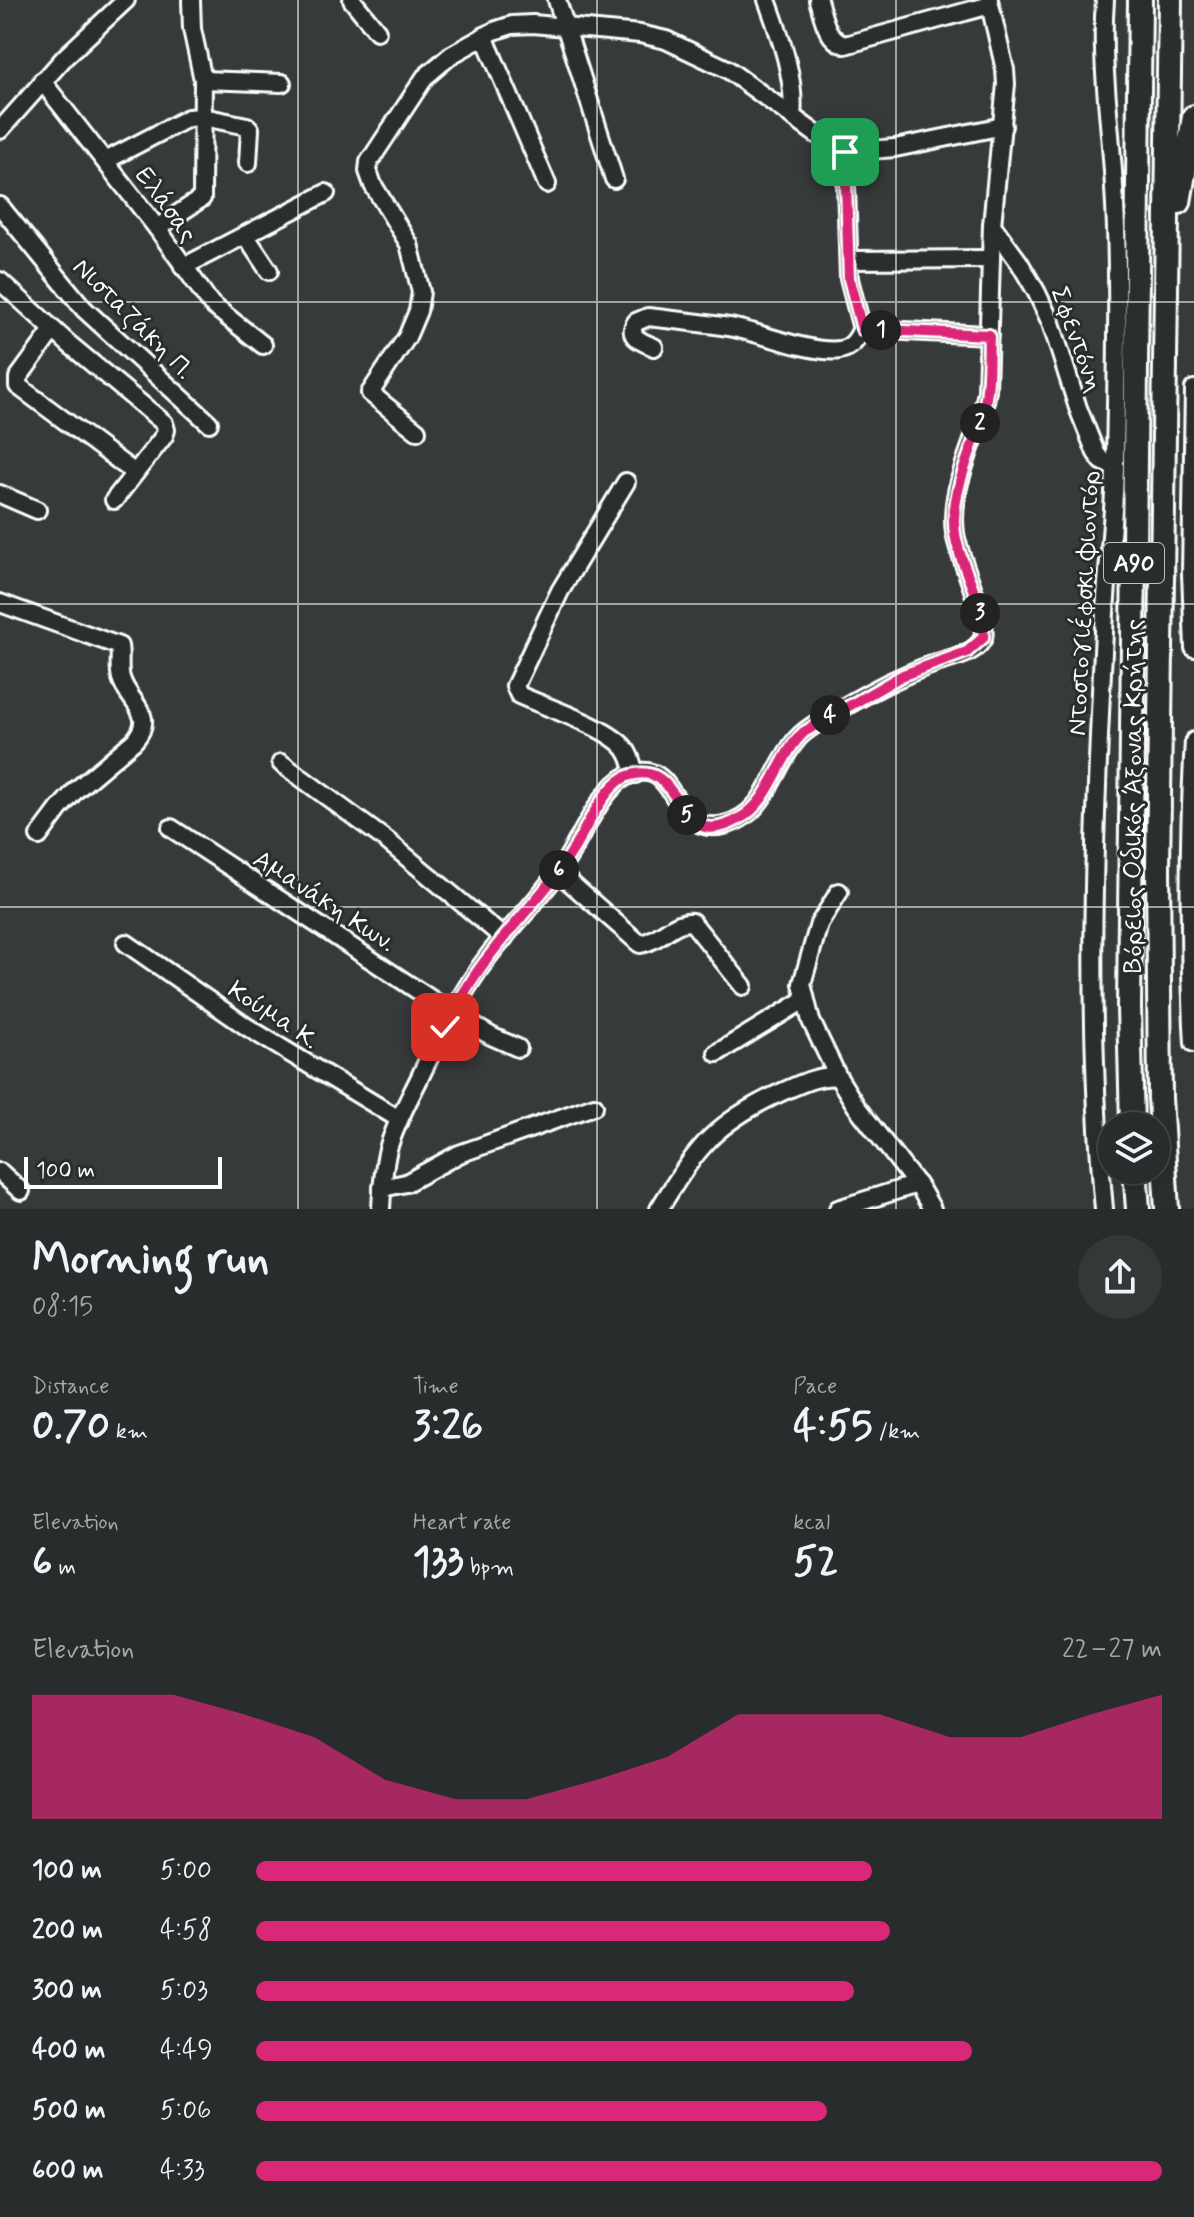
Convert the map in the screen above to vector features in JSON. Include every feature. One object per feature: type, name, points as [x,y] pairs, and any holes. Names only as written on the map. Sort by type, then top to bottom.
[{"type":"highway","name":"Βόρειος Οδικός Άξονας Κρήτης","points":[[1132,1112],[1129,1007],[1140,0]]},
{"type":"highway","name":"Βόρειος Οδικός Άξονας Κρήτης","points":[[1167,1209],[1160,1098],[1158,868],[1170,0]]},
{"type":"highway","points":[[1168,229],[1178,207],[1194,117]]},
{"type":"highway","points":[[1136,1184],[1138,1209]]},
{"type":"street","points":[[0,130],[42,81],[126,0]]},
{"type":"street","points":[[157,228],[202,198],[203,80],[192,29],[191,0]]},
{"type":"street","points":[[352,0],[377,31]]},
{"type":"street","points":[[557,0],[614,179]]},
{"type":"street","points":[[767,0],[788,68],[793,98],[792,117]]},
{"type":"street","points":[[381,1209],[389,1145],[452,1013],[468,985],[558,872],[607,794],[624,777],[652,774],[662,779],[685,813],[696,823],[710,826],[734,822],[747,814],[765,794],[792,746],[804,732],[903,675],[958,656],[980,643],[984,634],[982,619],[959,554],[954,520],[963,473],[986,400],[992,225],[1003,126],[1005,70],[990,2],[849,44],[837,43],[827,29],[818,0]]},
{"type":"street","name":"Ντοστογιέφσκι Φιοντόρ","points":[[1104,1209],[1096,1121],[1093,991],[1095,829],[1104,629],[1115,571],[1116,228],[1104,45],[1105,0]]},
{"type":"street","points":[[417,431],[370,393],[407,337],[418,311],[421,292],[409,244],[373,185],[368,166],[375,150],[411,102],[425,77],[451,55],[484,36],[512,25],[640,34],[679,44],[727,69],[845,152],[895,148],[1003,126]]},
{"type":"street","points":[[484,36],[547,184]]},
{"type":"street","points":[[203,80],[282,83]]},
{"type":"street","name":"Ελάσας","points":[[42,81],[157,228],[211,304],[263,345]]},
{"type":"street","points":[[105,161],[185,120],[203,117],[250,129],[248,163]]},
{"type":"street","points":[[654,347],[634,336],[632,331],[636,322],[648,317],[731,327],[810,347],[837,350],[847,348],[857,340],[862,329],[852,298],[845,152]]},
{"type":"street","points":[[183,267],[326,193]]},
{"type":"street","name":"Νισταζάκη Π.","points":[[0,206],[84,309],[209,423]]},
{"type":"street","name":"Σφεντόνη","points":[[992,225],[1019,262],[1051,323],[1096,453],[1102,461],[1115,468]]},
{"type":"street","points":[[245,235],[269,271]]},
{"type":"street","points":[[849,260],[991,259]]},
{"type":"street","points":[[0,281],[164,423],[165,433],[114,500]]},
{"type":"street","points":[[862,329],[989,335]]},
{"type":"street","points":[[53,330],[18,378],[18,386],[135,473]]},
{"type":"street","points":[[1194,389],[1185,573],[1194,648]]},
{"type":"street","points":[[626,482],[560,591],[515,686],[519,695],[618,741],[626,750],[635,774]]},
{"type":"street","points":[[0,494],[37,510]]},
{"type":"street","points":[[0,603],[119,646],[120,676],[143,717],[139,736],[76,790],[39,836]]},
{"type":"street","points":[[1194,741],[1190,973],[1194,1043]]},
{"type":"street","points":[[281,763],[386,840],[504,938]]},
{"type":"street","name":"Αμανάκη Κων.","points":[[171,828],[452,1013],[518,1048]]},
{"type":"street","points":[[558,872],[637,942],[651,942],[685,922],[692,922],[743,986]]},
{"type":"street","points":[[839,892],[822,917],[815,936],[802,984],[804,1000],[838,1077],[932,1209]]},
{"type":"street","name":"Κούμα Κ.","points":[[126,943],[247,1027],[399,1119]]},
{"type":"street","points":[[717,1053],[804,1000]]},
{"type":"street","points":[[659,1209],[699,1148],[725,1123],[790,1089],[822,1077],[838,1077]]},
{"type":"street","points":[[382,1188],[406,1183],[459,1154],[594,1106]]},
{"type":"street","points":[[0,1172],[21,1191]]},
{"type":"street","points":[[838,1209],[917,1184]]},
{"type":"tunnel","points":[[1121,571],[1178,573]]},
{"type":"route","points":[[445,1027],[468,985],[545,890],[617,782],[632,774],[652,774],[665,782],[692,821],[705,826],[734,822],[747,814],[765,794],[792,746],[804,732],[903,675],[967,652],[983,638],[982,619],[959,554],[954,520],[963,473],[986,400],[989,335],[862,329],[849,279],[845,152]]}]
